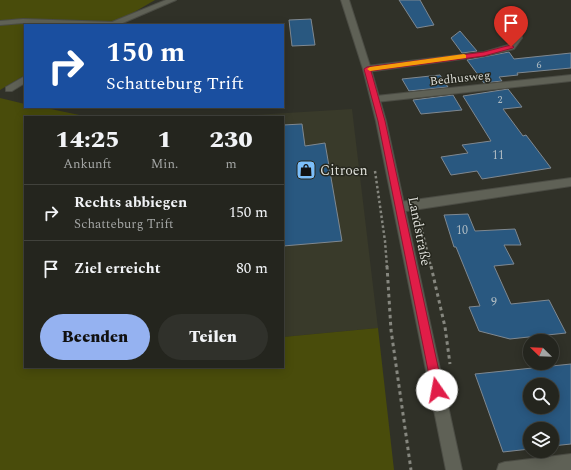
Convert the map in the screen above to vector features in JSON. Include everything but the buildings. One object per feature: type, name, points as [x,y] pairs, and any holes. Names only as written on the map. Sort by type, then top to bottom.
[{"type":"street","points":[[0,23],[23,21],[112,24],[172,0]]},
{"type":"street","name":"Landstraße","points":[[345,0],[376,99],[400,207],[454,470]]},
{"type":"street","points":[[367,69],[484,54],[511,47],[518,38],[517,29],[520,25]]},
{"type":"street","name":"Bedhusweg","points":[[376,99],[571,78]]},
{"type":"street","points":[[9,89],[24,80]]},
{"type":"street","points":[[400,207],[571,182]]},
{"type":"street","points":[[505,470],[571,462]]},
{"type":"path","points":[[374,164],[384,240],[391,330],[412,470]]},
{"type":"shaded area","points":[[0,0],[155,0],[114,24],[24,24],[24,76],[0,90]]},
{"type":"shaded area","points":[[0,98],[24,104],[24,108],[46,108],[84,116],[24,116],[24,368],[284,368],[284,337],[378,328],[394,470],[0,470]]},
{"type":"shaded area","points":[[352,109],[378,328],[284,337],[284,116],[236,116]]},
{"type":"slow traffic","points":[[370,69],[464,56]]},
{"type":"place","name":"Citroen","points":[[306,170]]},
{"type":"route","points":[[437,390],[400,207],[376,99],[367,69],[484,54],[511,47]]}]
